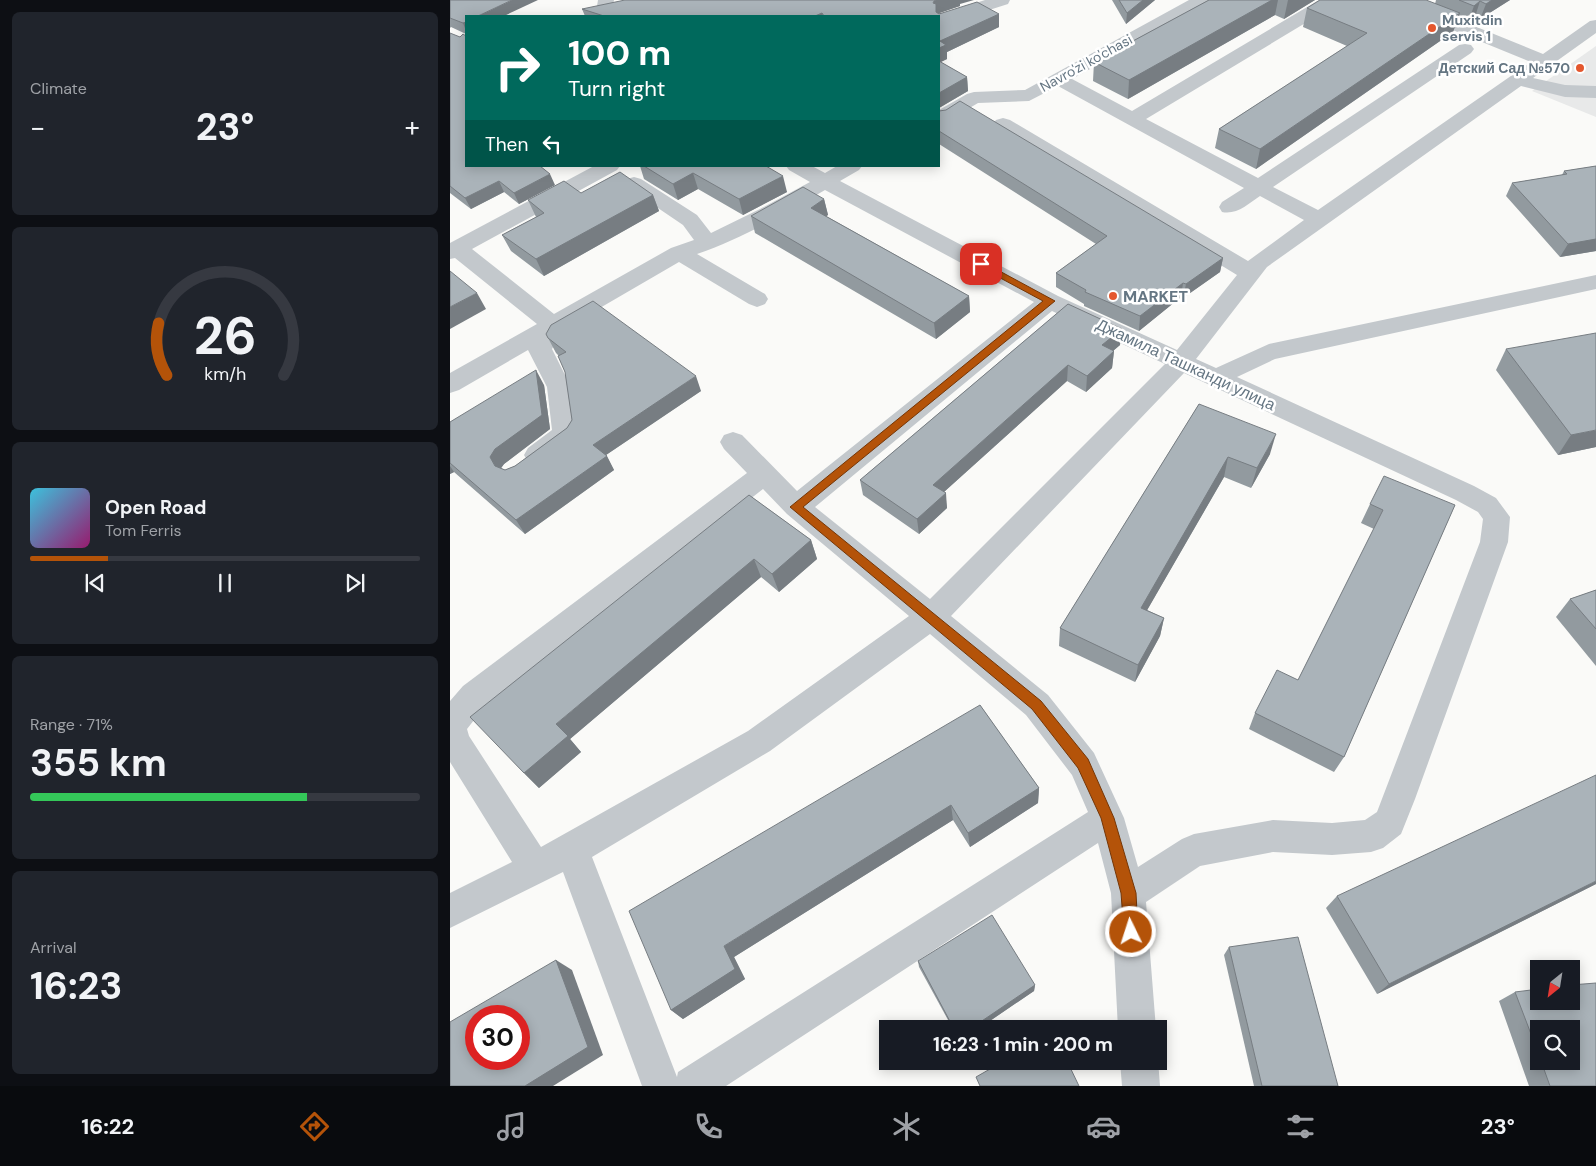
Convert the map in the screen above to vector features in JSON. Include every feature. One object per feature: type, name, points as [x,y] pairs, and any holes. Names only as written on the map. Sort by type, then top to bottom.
[{"type":"street","points":[[940,21],[1002,0]]},
{"type":"street","name":"Navro'zi ko'chasi","points":[[940,117],[974,98],[1029,95],[1201,0]]},
{"type":"street","points":[[1132,119],[1331,0]]},
{"type":"street","points":[[1395,0],[1544,62]]},
{"type":"street","points":[[604,10],[622,9]]},
{"type":"street","points":[[450,911],[572,850],[760,741],[931,617],[1181,362],[1259,262],[1596,25]]},
{"type":"street","points":[[1229,207],[1464,49]]},
{"type":"street","points":[[1058,79],[1320,220]]},
{"type":"street","points":[[1518,80],[1565,91],[1596,92]]},
{"type":"street","points":[[1003,124],[1251,273]]},
{"type":"street","points":[[553,325],[453,250],[608,167]]},
{"type":"street","name":"Джамила Ташканди улица","points":[[798,167],[1050,301],[1465,493],[1487,505],[1497,517],[1494,542],[1403,790],[1388,822],[1371,836],[1332,839],[1273,836],[1194,851],[1128,893]]},
{"type":"street","points":[[450,384],[679,253],[708,244],[748,225],[850,167]]},
{"type":"street","points":[[634,183],[690,220],[708,244]]},
{"type":"street","points":[[679,253],[757,300]]},
{"type":"street","points":[[1215,378],[1269,352],[1596,282]]},
{"type":"street","points":[[796,507],[1050,301]]},
{"type":"street","points":[[521,467],[564,434],[559,387],[540,349],[553,325]]},
{"type":"street","points":[[733,442],[796,507],[1037,705],[1083,764],[1108,818],[1128,893],[1136,1020]]},
{"type":"street","points":[[535,868],[456,743],[452,728],[460,712],[474,696],[764,474]]},
{"type":"street","points":[[692,1086],[1108,818]]},
{"type":"street","points":[[572,850],[662,1086]]},
{"type":"street","points":[[1140,1070],[1141,1086]]},
{"type":"shaded area","name":"Детский Сад №570","points":[[1596,46],[1596,117],[1532,91]]},
{"type":"building","points":[[450,0],[512,0],[480,15],[465,15],[465,22],[463,23],[450,18]]},
{"type":"building","points":[[625,0],[936,0],[933,3],[936,4],[936,12],[939,14],[977,2],[999,14],[940,41],[940,15],[823,15],[822,13],[817,15],[601,15],[582,9]]},
{"type":"building","points":[[1119,0],[1143,0],[1127,13]]},
{"type":"building","points":[[1209,0],[1272,0],[1129,80],[1094,62]]},
{"type":"building","points":[[1320,0],[1426,0],[1460,13],[1260,149],[1219,129],[1367,33],[1307,8]]},
{"type":"building","points":[[1459,0],[1492,0],[1486,4],[1480,1],[1474,6]]},
{"type":"building","points":[[450,33],[460,37],[463,34],[465,35],[465,167],[541,167],[550,174],[514,193],[499,181],[465,198],[450,186]]},
{"type":"building","points":[[940,41],[946,45],[940,48]]},
{"type":"building","points":[[940,62],[967,77],[940,92]]},
{"type":"building","points":[[960,101],[1223,258],[1186,284],[1183,283],[1140,316],[1085,292],[1086,290],[1056,273],[1107,236],[940,132],[940,111],[946,110]]},
{"type":"building","points":[[1596,166],[1596,239],[1568,244],[1512,183],[1567,174],[1564,171]]},
{"type":"building","points":[[646,167],[768,167],[783,176],[739,199],[693,173],[673,184]]},
{"type":"building","points":[[620,172],[653,195],[536,259],[502,235],[544,213],[528,200],[564,181],[581,193]]},
{"type":"building","points":[[803,187],[824,199],[811,208],[969,296],[934,323],[751,216]]},
{"type":"building","points":[[450,271],[477,293],[450,307]]},
{"type":"building","points":[[593,301],[696,376],[593,445],[607,456],[516,520],[450,463],[450,422],[536,370],[542,415],[495,449],[490,457],[495,466],[505,470],[515,466],[567,428],[572,420],[565,372],[558,356],[566,352],[548,338],[546,334],[551,325]]},
{"type":"building","points":[[1068,304],[1122,329],[1102,345],[1114,351],[1087,376],[1068,365],[933,485],[946,493],[917,519],[860,480]]},
{"type":"building","points":[[1596,333],[1596,430],[1571,435],[1506,349]]},
{"type":"building","points":[[1199,404],[1276,434],[1257,468],[1228,457],[1141,608],[1164,618],[1138,665],[1060,628]]},
{"type":"building","points":[[1384,476],[1455,505],[1344,757],[1255,713],[1277,670],[1298,680],[1383,510],[1370,504]]},
{"type":"building","points":[[749,495],[811,540],[772,574],[754,559],[556,724],[568,736],[524,773],[470,717]]},
{"type":"building","points":[[1596,590],[1596,629],[1570,599]]},
{"type":"building","points":[[980,705],[1039,788],[968,833],[951,805],[724,946],[735,969],[671,1010],[629,911]]},
{"type":"building","points":[[1596,775],[1596,881],[1389,984],[1337,896]]},
{"type":"building","points":[[992,915],[1035,985],[983,1020],[949,1020],[918,961]]},
{"type":"building","points":[[1298,937],[1338,1086],[1262,1086],[1229,947]]},
{"type":"building","points":[[556,960],[588,1047],[525,1086],[450,1086],[450,1022],[465,1013],[465,1070],[530,1070],[530,1005],[479,1005]]},
{"type":"building","points":[[1596,983],[1596,1086],[1550,1086],[1544,1070],[1580,1070],[1580,1020],[1530,1020],[1530,1031],[1515,992],[1530,990],[1530,1010],[1580,1010],[1580,984]]},
{"type":"building","points":[[988,1070],[1071,1070],[1079,1086],[980,1086],[976,1077]]},
{"type":"place","name":"Muxitdin servis 1","points":[[1432,28]]},
{"type":"place","name":"Детский Сад №570","points":[[1580,68]]},
{"type":"place","name":"MARKET","points":[[1113,296]]},
{"type":"route","points":[[981,264],[1050,301],[796,507],[1037,705],[1083,764],[1108,818],[1128,893],[1131,932]]}]
